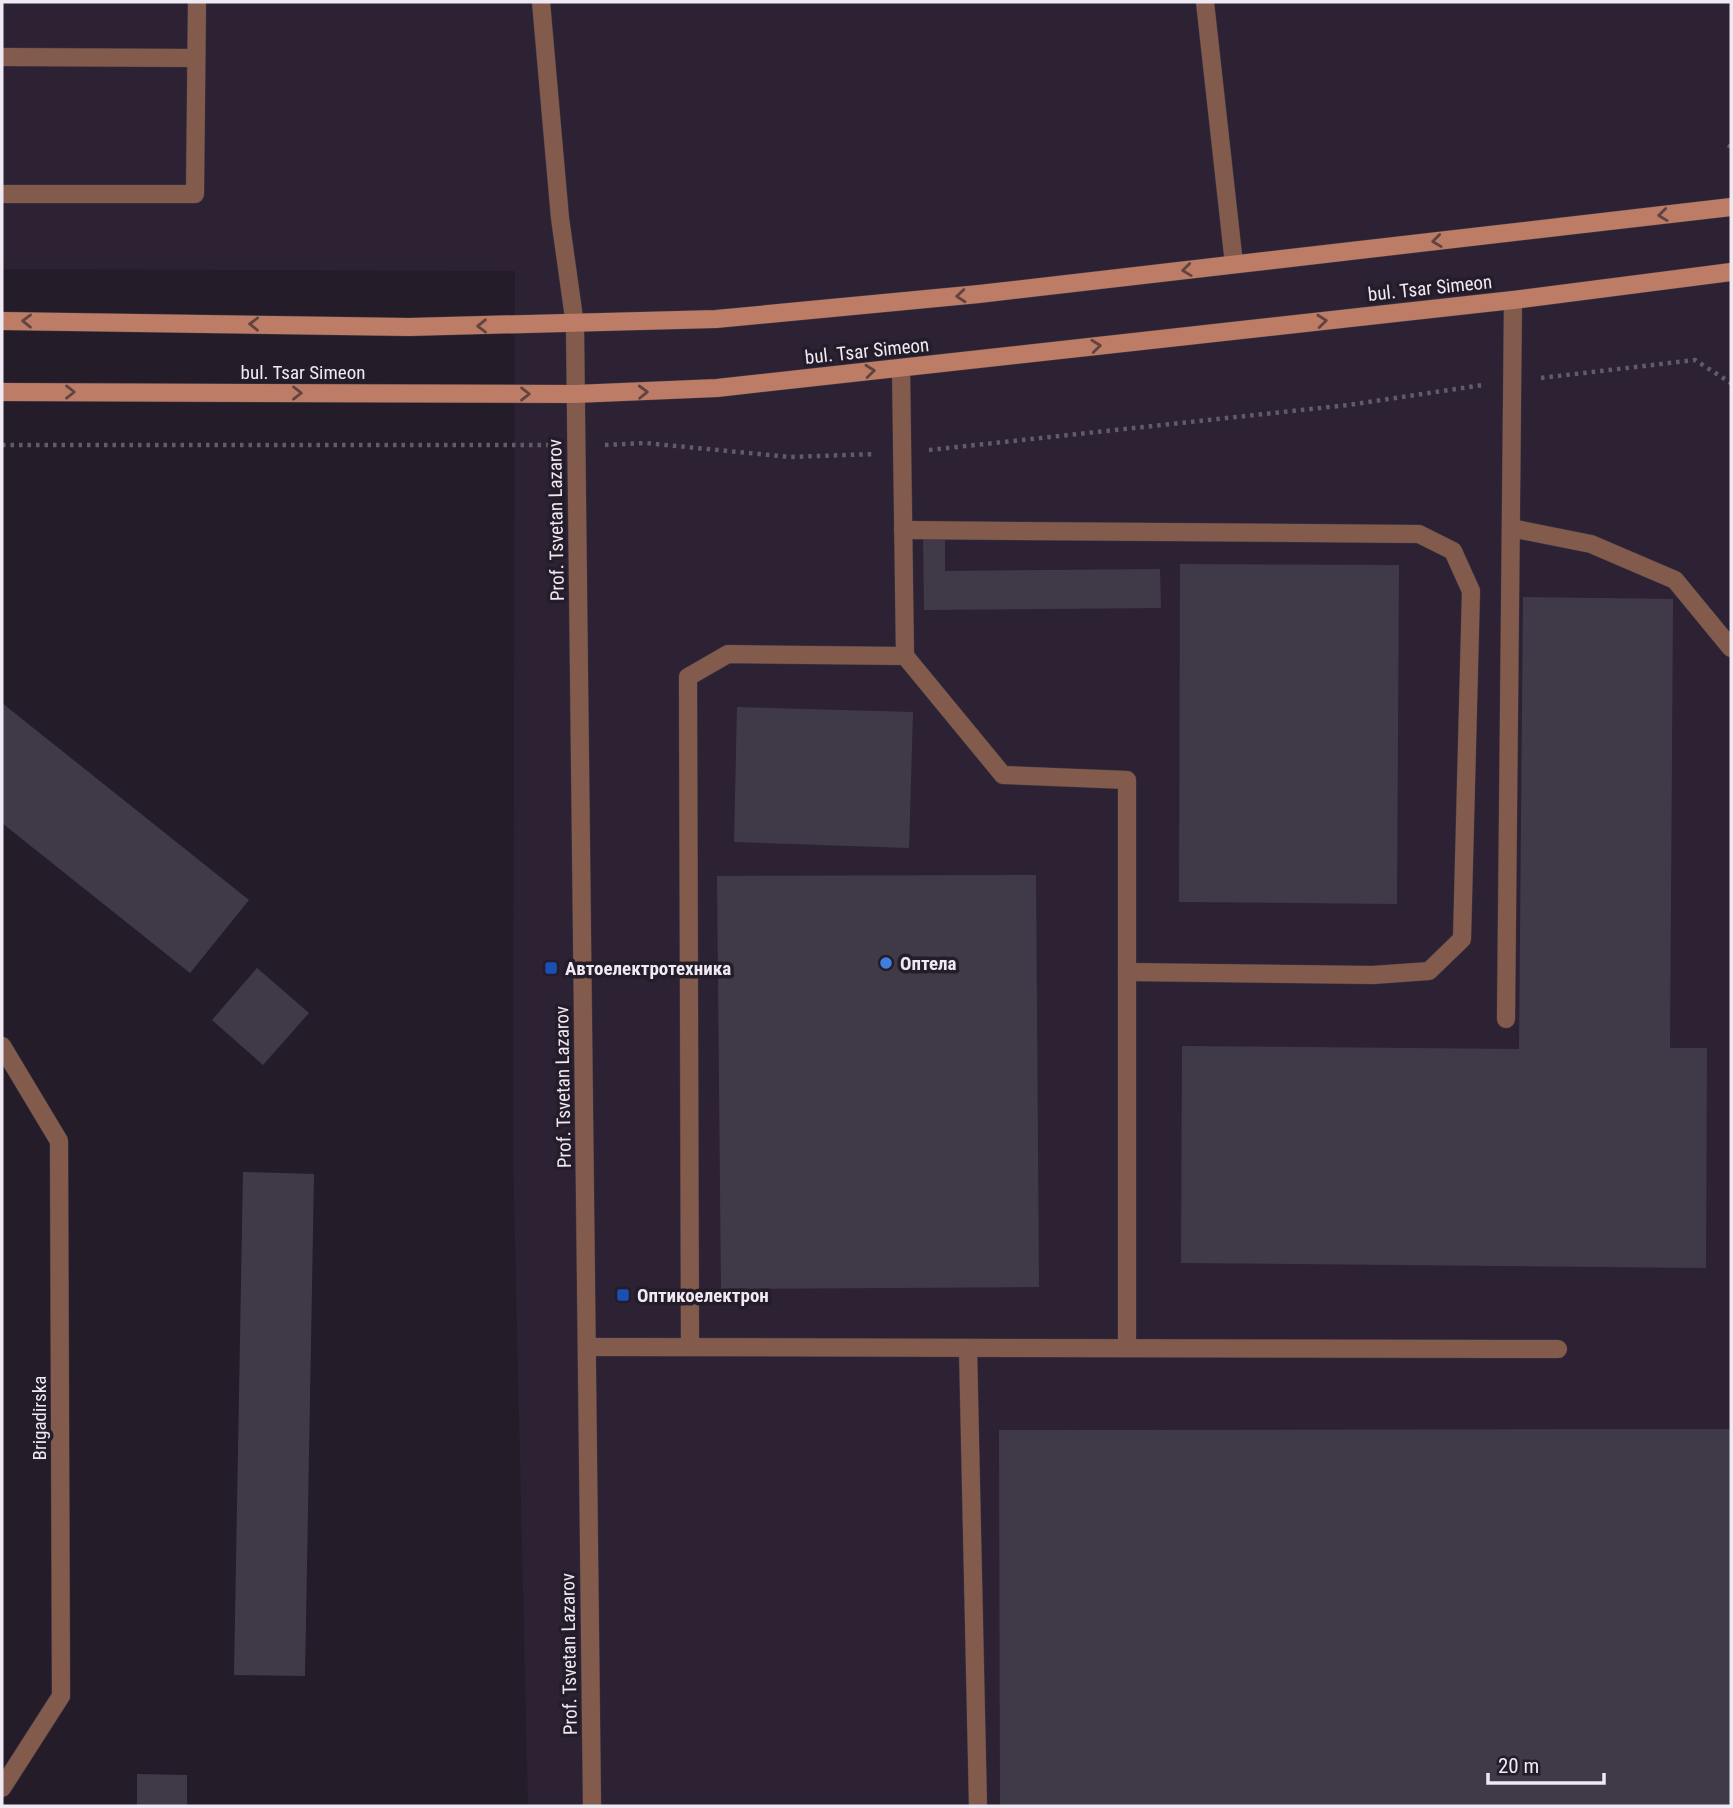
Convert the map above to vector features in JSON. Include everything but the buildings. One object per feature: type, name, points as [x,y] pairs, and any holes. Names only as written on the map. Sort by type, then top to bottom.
[{"type":"main road","points":[[2,321],[409,327],[575,325],[716,319],[979,295],[1731,207]]},
{"type":"main road","name":"bul. Tsar Simeon","points":[[2,392],[575,394],[717,388],[1513,300],[1731,272]]},
{"type":"street","points":[[2,194],[195,194],[197,2]]},
{"type":"street","name":"Prof. Tsvetan Lazarov","points":[[541,2],[560,218],[575,325],[592,1806]]},
{"type":"street","points":[[1205,2],[1234,264]]},
{"type":"street","points":[[2,57],[196,58]]},
{"type":"street","points":[[1506,1019],[1513,300]]},
{"type":"street","points":[[901,368],[905,656],[1003,775],[1127,780],[1128,1348]]},
{"type":"street","points":[[1511,528],[1591,544],[1675,580],[1731,648]]},
{"type":"street","points":[[903,530],[1419,534],[1453,551],[1471,591],[1462,939],[1429,971],[1373,975],[1127,972]]},
{"type":"street","points":[[690,1347],[688,677],[728,654],[905,656]]},
{"type":"street","name":"Brigadirska","points":[[2,1046],[59,1141],[61,1696],[2,1788]]},
{"type":"street","points":[[587,1347],[1558,1349]]},
{"type":"street","points":[[968,1348],[978,1806]]},
{"type":"shaded area","points":[[2,2],[1731,2],[1731,1806],[528,1806],[513,1153],[515,271],[2,269]]},
{"type":"place","name":"Оптела","points":[[886,963]]},
{"type":"place","name":"Автоелектротехника","points":[[551,968]]},
{"type":"place","name":"Оптикоелектрон","points":[[623,1295]]}]
